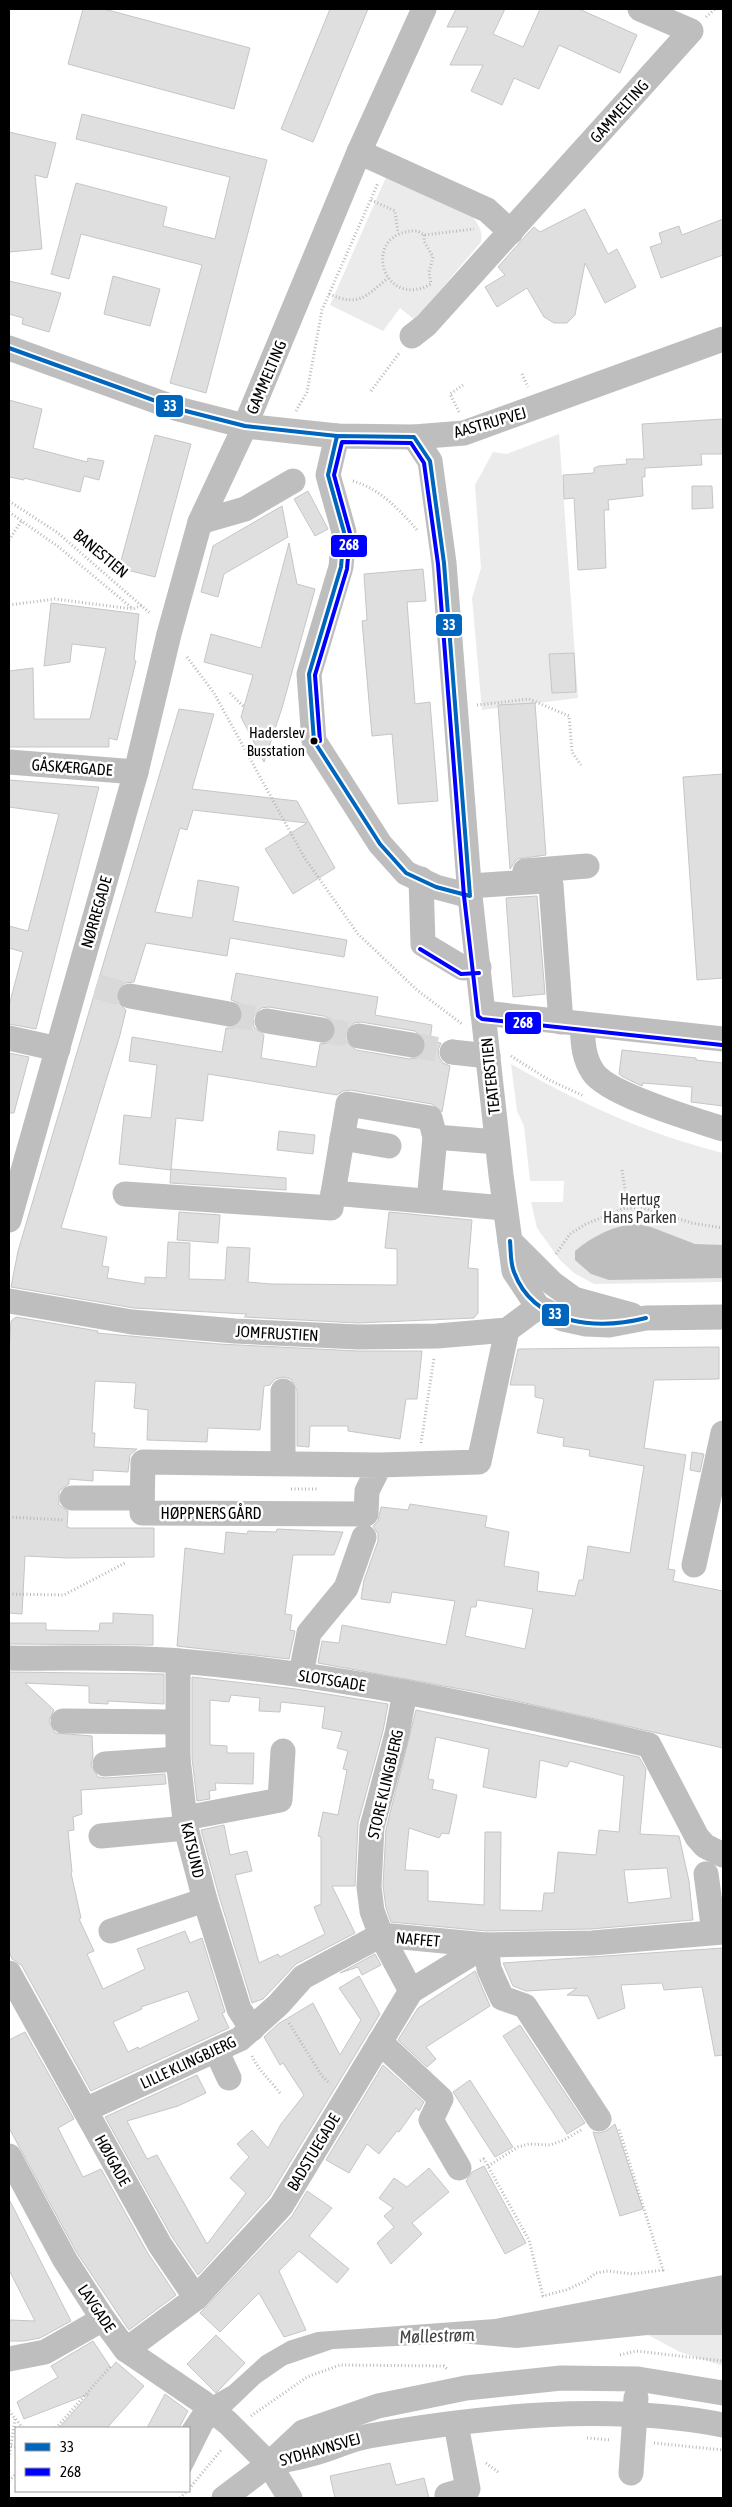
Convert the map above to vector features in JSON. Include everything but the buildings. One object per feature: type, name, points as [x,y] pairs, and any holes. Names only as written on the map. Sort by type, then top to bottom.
[{"type":"street","name":"GAMMELTING","points":[[178,603],[200,522],[245,426],[359,152],[424,9]]},
{"type":"street","name":"GAMMELTING","points":[[412,336],[426,325],[505,226],[691,31],[640,9]]},
{"type":"street","points":[[359,152],[487,210],[505,226]]},
{"type":"street","name":"AASTRUPVEJ","points":[[9,348],[178,409],[245,426],[337,436],[414,437],[464,432],[723,340]]},
{"type":"street","points":[[337,436],[328,476],[344,532],[341,567],[309,674],[314,741],[380,844],[406,873],[436,887],[544,882],[551,885],[571,1023],[594,1074],[606,1084],[644,1101],[723,1130]]},
{"type":"street","name":"TEATERSTIEN","points":[[414,437],[430,461],[444,563],[470,886],[504,1208],[510,1241]]},
{"type":"street","points":[[200,522],[245,508],[293,481]]},
{"type":"street","name":"NØRREGADE","points":[[9,1220],[58,1048],[87,983],[168,634],[178,603]]},
{"type":"street","name":"GÅSKÆRGADE","points":[[9,762],[136,772]]},
{"type":"street","points":[[470,886],[587,866]]},
{"type":"street","points":[[421,879],[423,944],[463,968],[478,967]]},
{"type":"street","points":[[130,996],[228,1014]]},
{"type":"street","points":[[483,1013],[723,1040]]},
{"type":"street","points":[[267,1021],[322,1030]]},
{"type":"street","points":[[359,1036],[412,1045]]},
{"type":"street","points":[[9,1038],[58,1048]]},
{"type":"street","points":[[452,1052],[488,1056]]},
{"type":"street","points":[[125,1194],[330,1208],[348,1104],[430,1118],[435,1137],[430,1201]]},
{"type":"street","points":[[435,1137],[498,1142]]},
{"type":"street","points":[[342,1138],[389,1146]]},
{"type":"street","points":[[333,1193],[504,1208]]},
{"type":"street","points":[[510,1241],[514,1271],[538,1306],[563,1319],[586,1324],[609,1325],[646,1318],[723,1317],[723,1331]]},
{"type":"street","points":[[510,1241],[552,1283],[574,1299],[602,1308],[646,1318]]},
{"type":"street","name":"JOMFRUSTIEN","points":[[9,1301],[132,1322],[235,1332],[358,1336],[437,1336],[507,1330]]},
{"type":"street","points":[[507,1330],[538,1306]]},
{"type":"street","name":"HØPPNERS GÅRD","points":[[380,1465],[367,1491],[366,1514],[142,1513],[143,1462],[380,1465],[479,1462],[507,1330]]},
{"type":"street","points":[[283,1392],[283,1463]]},
{"type":"street","points":[[694,1565],[723,1434]]},
{"type":"street","points":[[72,1498],[142,1498]]},
{"type":"street","points":[[301,1674],[309,1634],[346,1588],[364,1537]]},
{"type":"street","name":"SLOTSGADE","points":[[9,1658],[178,1661],[301,1674],[405,1692],[539,1719],[649,1745],[697,1837],[705,1846],[723,1855]]},
{"type":"street","name":"KATSUND","points":[[178,1661],[178,1759],[186,1823],[205,1900],[246,2034]]},
{"type":"street","name":"STORE KLINGBJERG","points":[[381,1936],[372,1911],[369,1887],[372,1827],[397,1734],[405,1692]]},
{"type":"street","points":[[63,1721],[177,1722]]},
{"type":"street","points":[[101,1836],[186,1823],[280,1800],[283,1751]]},
{"type":"street","points":[[105,1764],[178,1759]]},
{"type":"street","points":[[706,1874],[718,1932]]},
{"type":"street","points":[[111,1931],[205,1900]]},
{"type":"street","name":"NAFFET","points":[[381,1936],[486,1945],[592,1943],[718,1932]]},
{"type":"street","name":"NAFFET","points":[[381,1936],[411,1991],[486,1945]]},
{"type":"street","name":"LILLE KLINGBJERG","points":[[85,2110],[216,2050],[246,2034],[279,2004],[302,1977],[381,1936]]},
{"type":"street","points":[[486,1945],[490,1969],[502,1998],[524,2006],[600,2119]]},
{"type":"street","name":"HØJGADE","points":[[9,1973],[160,2245],[196,2298]]},
{"type":"street","name":"BADSTUEGADE","points":[[126,2350],[196,2298],[281,2206],[411,1991]]},
{"type":"street","points":[[380,2042],[441,2099],[431,2120],[459,2168]]},
{"type":"street","points":[[216,2050],[229,2078]]},
{"type":"street","name":"LAVGADE","points":[[9,2156],[65,2260],[103,2319],[126,2350],[201,2401],[238,2423],[269,2464],[290,2498]]},
{"type":"street","points":[[9,2359],[45,2352],[103,2319]]},
{"type":"street","name":"SYDHAVNSVEJ","points":[[269,2464],[303,2432],[378,2406],[466,2388],[551,2379],[638,2379],[723,2393]]},
{"type":"street","points":[[631,2473],[638,2379]]},
{"type":"street","name":"SYDHAVNSVEJ","points":[[269,2464],[315,2453],[367,2436],[456,2424],[581,2412],[635,2413],[723,2425]]},
{"type":"street","points":[[447,2495],[468,2490],[456,2424]]},
{"type":"street","points":[[224,2498],[269,2464]]},
{"type":"path","points":[[284,430],[307,392],[322,310],[386,164]]},
{"type":"path","points":[[371,200],[395,211],[398,233]]},
{"type":"path","points":[[424,235],[424,241],[433,257],[430,272],[431,284],[423,288],[404,289],[388,278],[382,262],[386,246],[398,233],[418,231],[424,235],[505,226]]},
{"type":"path","points":[[329,294],[345,301],[357,301],[365,297],[388,278]]},
{"type":"path","points":[[371,391],[412,336]]},
{"type":"path","points":[[463,385],[450,394],[459,412],[464,432]]},
{"type":"path","points":[[328,476],[356,482],[375,490],[392,503],[421,535]]},
{"type":"path","name":"BANESTIEN","points":[[9,501],[58,533],[142,605],[168,634]]},
{"type":"path","points":[[9,512],[60,548],[133,609]]},
{"type":"path","points":[[9,540],[22,520]]},
{"type":"path","points":[[9,605],[55,598],[133,609],[142,605]]},
{"type":"path","points":[[230,693],[244,707]]},
{"type":"path","points":[[457,707],[529,699],[569,716],[572,752],[581,764]]},
{"type":"path","points":[[622,1170],[628,1208]]},
{"type":"path","points":[[551,1260],[570,1234],[586,1224],[628,1208],[643,1208],[692,1223],[723,1228]]},
{"type":"path","points":[[418,1463],[437,1336]]},
{"type":"path","points":[[9,1517],[71,1520],[72,1498]]},
{"type":"path","points":[[9,1594],[64,1595],[125,1563]]},
{"type":"path","points":[[279,2004],[322,2076],[345,2099]]},
{"type":"path","points":[[246,2034],[249,2049],[257,2067],[267,2075],[280,2093]]},
{"type":"path","points":[[459,2168],[484,2159],[529,2240],[543,2296],[566,2290],[584,2282],[596,2273],[608,2271],[632,2274],[663,2270],[616,2118],[600,2119],[564,2140],[550,2145],[529,2144],[518,2147],[488,2166]]},
{"type":"path","points":[[57,2427],[126,2350]]},
{"type":"path","points":[[190,2487],[238,2423],[307,2377],[340,2365],[444,2366],[453,2375]]},
{"type":"path","points":[[9,2411],[22,2427]]},
{"type":"path","points":[[9,2458],[16,2419]]},
{"type":"path","points":[[577,2438],[633,2441],[723,2450]]},
{"type":"path","points":[[11,2446],[15,2447]]},
{"type":"green space","points":[[387,175],[472,216],[480,228],[481,242],[415,320],[400,308],[383,331],[330,305]]},
{"type":"green space","points":[[559,434],[578,698],[482,710],[472,598],[481,568],[475,485],[493,452],[507,454]]},
{"type":"green space","name":"Hertug Hans Parken","points":[[511,1064],[562,1092],[640,1127],[723,1153],[723,1282],[594,1284],[574,1273],[560,1260],[537,1228],[531,1202],[563,1202],[564,1181],[530,1181],[524,1126],[517,1111]]},
{"type":"green space","points":[[648,2335],[723,2335],[723,2366],[680,2352]]},
{"type":"water","points":[[637,1224],[651,1227],[695,1244],[723,1245],[723,1278],[609,1280],[591,1274],[575,1260],[575,1251],[596,1236],[612,1229]]},
{"type":"water","name":"Møllestrøm","points":[[723,2275],[723,2335],[648,2335],[517,2348],[460,2343],[333,2349],[286,2365],[260,2383],[212,2429],[190,2473],[190,2427],[182,2427],[197,2404],[229,2386],[262,2356],[288,2341],[317,2332],[495,2319]]},
{"type":"tunnel","points":[[96,986],[130,996]]},
{"type":"tunnel","points":[[229,1014],[267,1021]]},
{"type":"tunnel","points":[[322,1030],[359,1036]]},
{"type":"tunnel","points":[[412,1045],[452,1052]]},
{"type":"transit line","name":"33","points":[[9,348],[178,409],[245,426],[337,436]]},
{"type":"transit line","name":"33","points":[[337,436],[414,437],[430,461],[444,563],[470,896],[436,887],[406,873],[380,844],[314,741],[309,674],[341,567],[344,532],[328,475],[337,436]]},
{"type":"transit line","name":"268","points":[[320,741],[315,675],[347,569],[350,533],[334,475],[342,442],[411,443],[424,463],[438,564],[464,896],[478,1016],[482,1019],[722,1045]]},
{"type":"transit line","name":"268","points":[[420,949],[461,974],[479,973]]},
{"type":"transit line","name":"33","points":[[510,1241],[514,1272],[523,1290],[536,1304],[570,1320],[588,1323],[627,1322],[646,1318]]},
{"type":"place","name":"Haderslev Busstation","points":[[314,741]]}]
